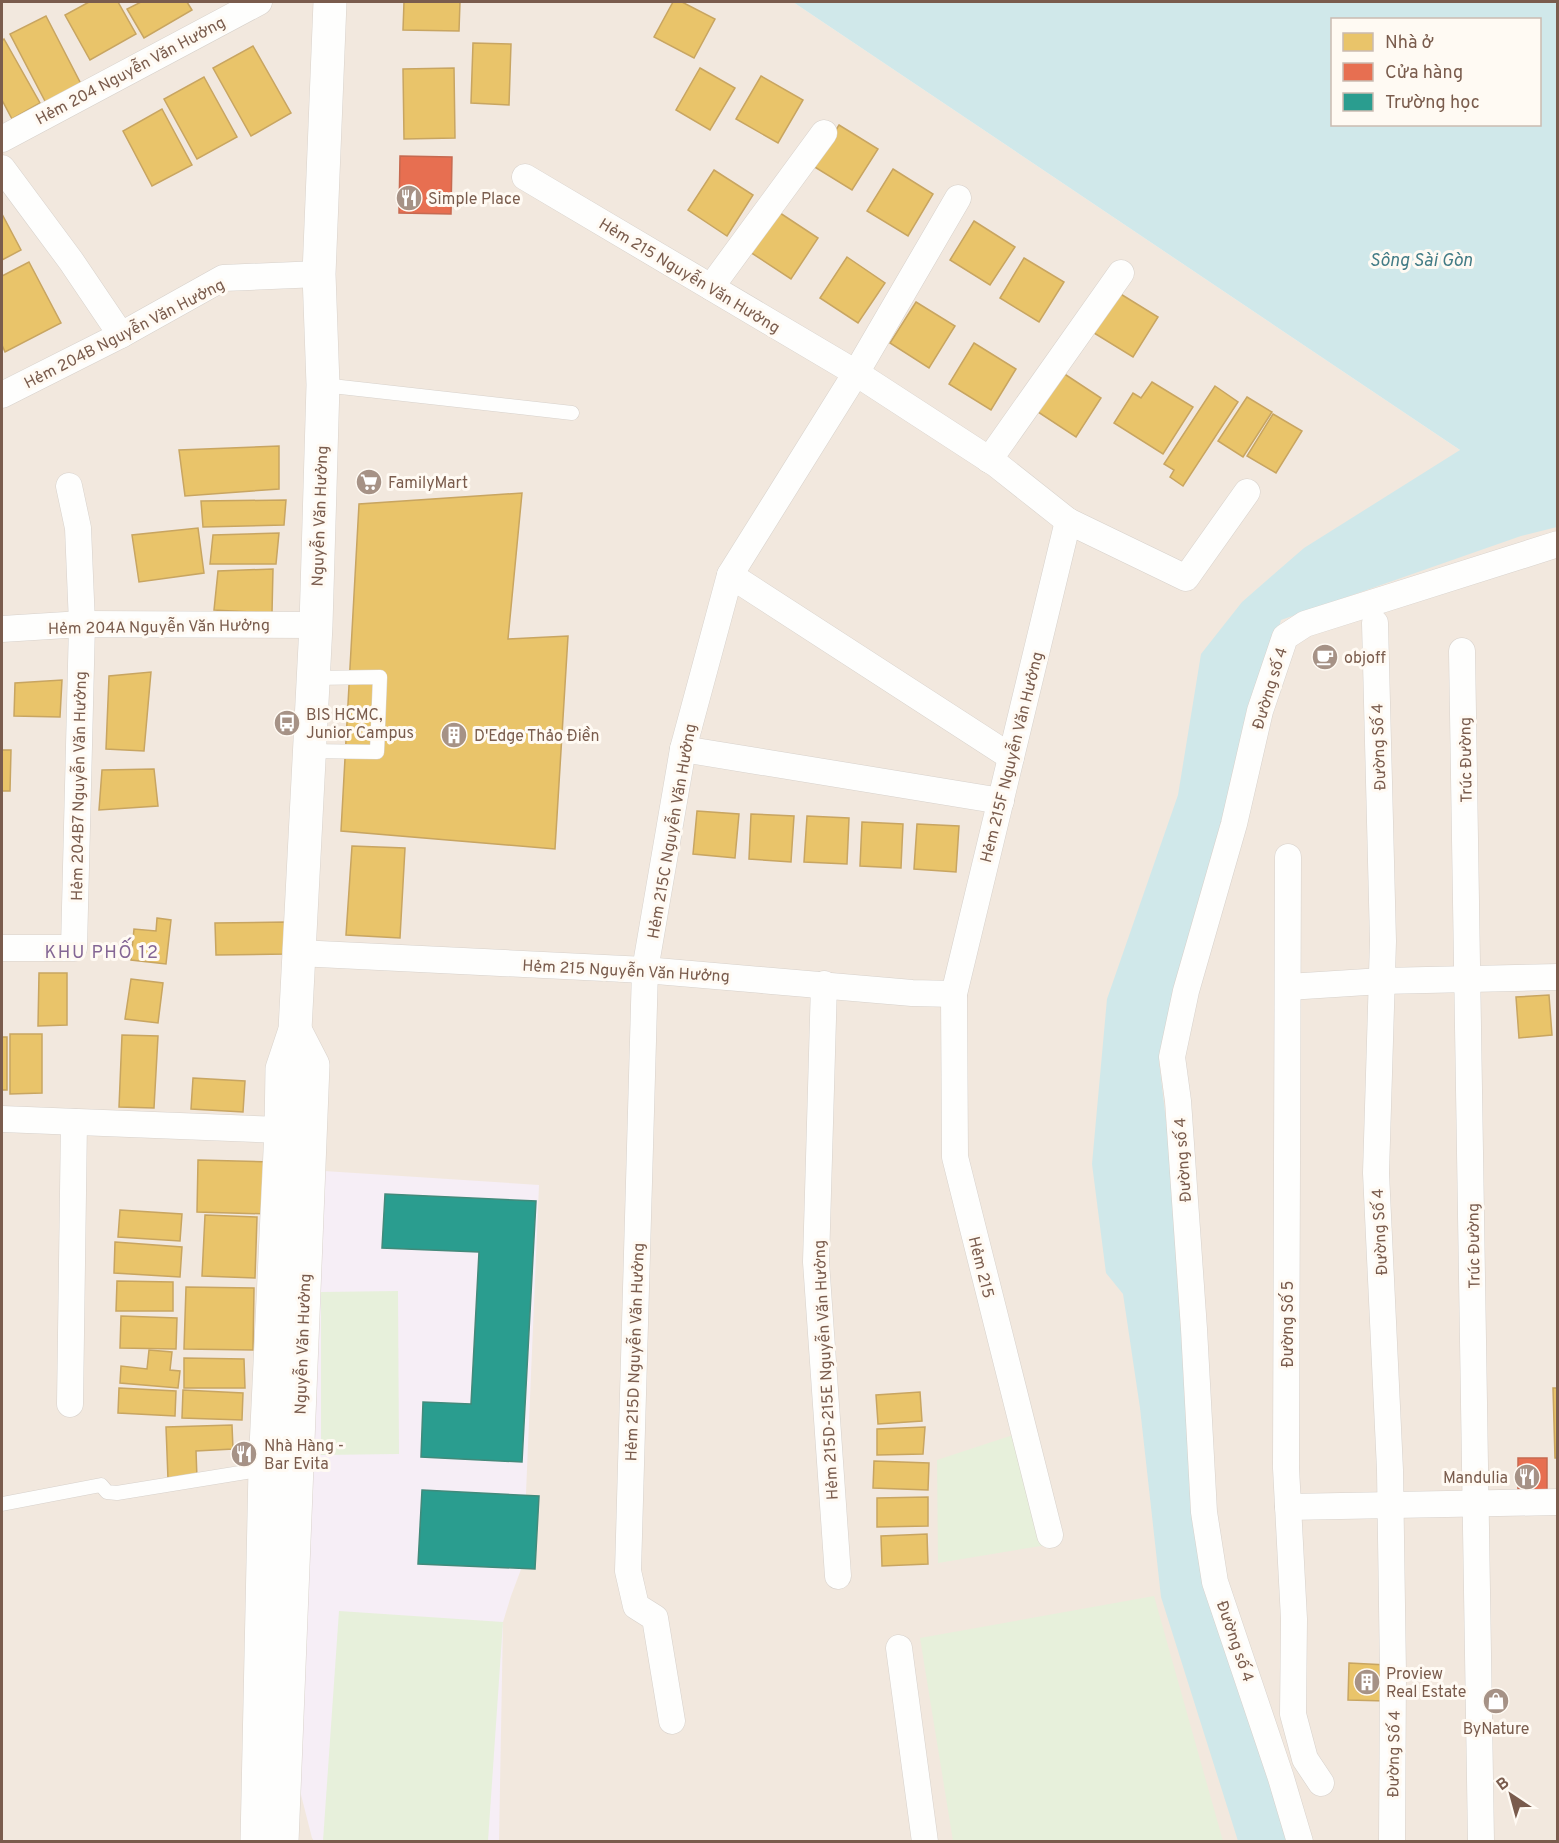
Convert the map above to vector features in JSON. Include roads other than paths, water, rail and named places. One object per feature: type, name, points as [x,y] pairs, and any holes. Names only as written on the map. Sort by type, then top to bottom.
[{"type":"main road","name":"Nguyễn Văn Hưởng","points":[[257,1842],[265,1468],[282,1069],[296,1030],[298,953],[316,625],[323,385],[320,274],[330,2]]},
{"type":"main road","name":"Nguyễn Văn Hưởng","points":[[282,1842],[313,1065],[296,1030]]},
{"type":"street","name":"Hẻm 204 Nguyễn Văn Hưởng","points":[[2,139],[259,2]]},
{"type":"street","points":[[711,287],[824,133]]},
{"type":"street","points":[[2,168],[71,261],[121,335]]},
{"type":"street","name":"Hẻm 215 Nguyễn Văn Hưởng","points":[[525,177],[856,373],[989,460],[1068,521],[1186,578],[1247,492]]},
{"type":"street","name":"Hẻm 215C Nguyễn Văn Hưởng","points":[[645,970],[683,749],[730,575],[856,373],[958,198]]},
{"type":"street","points":[[989,460],[1121,273]]},
{"type":"street","name":"Hẻm 204B Nguyễn Văn Hưởng","points":[[2,395],[121,335],[223,278],[320,274]]},
{"type":"street","points":[[69,486],[78,528],[82,624]]},
{"type":"street","name":"Hẻm 215F Nguyễn Văn Hưởng","points":[[954,994],[1068,521]]},
{"type":"street","name":"Đường số 4","points":[[1300,1842],[1281,1778],[1215,1582],[1203,1512],[1188,1238],[1178,1101],[1172,1057],[1186,992],[1234,824],[1260,711],[1285,637],[1305,624],[1376,608],[1557,544]]},
{"type":"street","points":[[730,575],[1011,757]]},
{"type":"street","name":"Đường Số 4","points":[[1376,608],[1383,941],[1376,1173],[1391,1504],[1392,1842]]},
{"type":"street","name":"Hẻm 204A Nguyễn Văn Hưởng","points":[[2,629],[82,624],[316,625]]},
{"type":"street","name":"Hẻm 204B7 Nguyễn Văn Hưởng","points":[[2,948],[74,948],[82,624]]},
{"type":"street","name":"Trúc Đường","points":[[1462,651],[1481,1842]]},
{"type":"street","points":[[683,749],[1000,801]]},
{"type":"street","name":"Đường Số 5","points":[[1288,857],[1286,1468],[1294,1619],[1293,1714],[1305,1759],[1321,1784]]},
{"type":"street","name":"Hẻm 215 Nguyễn Văn Hưởng","points":[[298,953],[645,970],[912,993],[954,994]]},
{"type":"street","name":"Hẻm 215D Nguyễn Văn Hưởng","points":[[645,970],[628,1570],[636,1606],[655,1618],[672,1721]]},
{"type":"street","points":[[1288,987],[1382,981],[1557,977]]},
{"type":"street","name":"Hẻm 215D-215E Nguyễn Văn Hưởng","points":[[824,984],[816,1262],[838,1576]]},
{"type":"street","name":"Hẻm 215","points":[[954,994],[954,1158],[1050,1535]]},
{"type":"street","points":[[2,1119],[281,1130]]},
{"type":"street","points":[[70,1404],[74,1122]]},
{"type":"street","points":[[1288,1507],[1557,1502]]},
{"type":"street","points":[[899,1648],[925,1842]]},
{"type":"lane","points":[[323,385],[572,413]]},
{"type":"lane","points":[[309,751],[377,752],[380,677],[312,678]]},
{"type":"lane","points":[[2,1504],[100,1485],[107,1491],[117,1493],[265,1468]]},
{"type":"water","name":"Sông Sài Gòn","points":[[793,2],[1557,2],[1557,527],[1521,536],[1281,620],[1159,1061],[1172,1172],[1193,1513],[1293,1841],[1238,1841],[1161,1597],[1140,1408],[1123,1294],[1106,1273],[1092,1164],[1107,999],[1178,795],[1201,654],[1242,602],[1304,548],[1460,450]]},
{"type":"place","name":"Simple Place","points":[[409,198]]},
{"type":"place","name":"FamilyMart","points":[[369,482]]},
{"type":"place","name":"objoff","points":[[1325,657]]},
{"type":"place","name":"BIS HCMC, Junior Campus","points":[[287,723]]},
{"type":"place","name":"D'Edge Thảo Điền","points":[[454,735]]},
{"type":"place","name":"Nhà Hàng - Bar Evita","points":[[244,1454]]},
{"type":"place","name":"Mandulia","points":[[1527,1477]]},
{"type":"place","name":"Proview Real Estate","points":[[1367,1682]]},
{"type":"place","name":"ByNature","points":[[1496,1701]]},
{"type":"district","name":"KHU PHỐ 12","points":[[102,952]]}]
